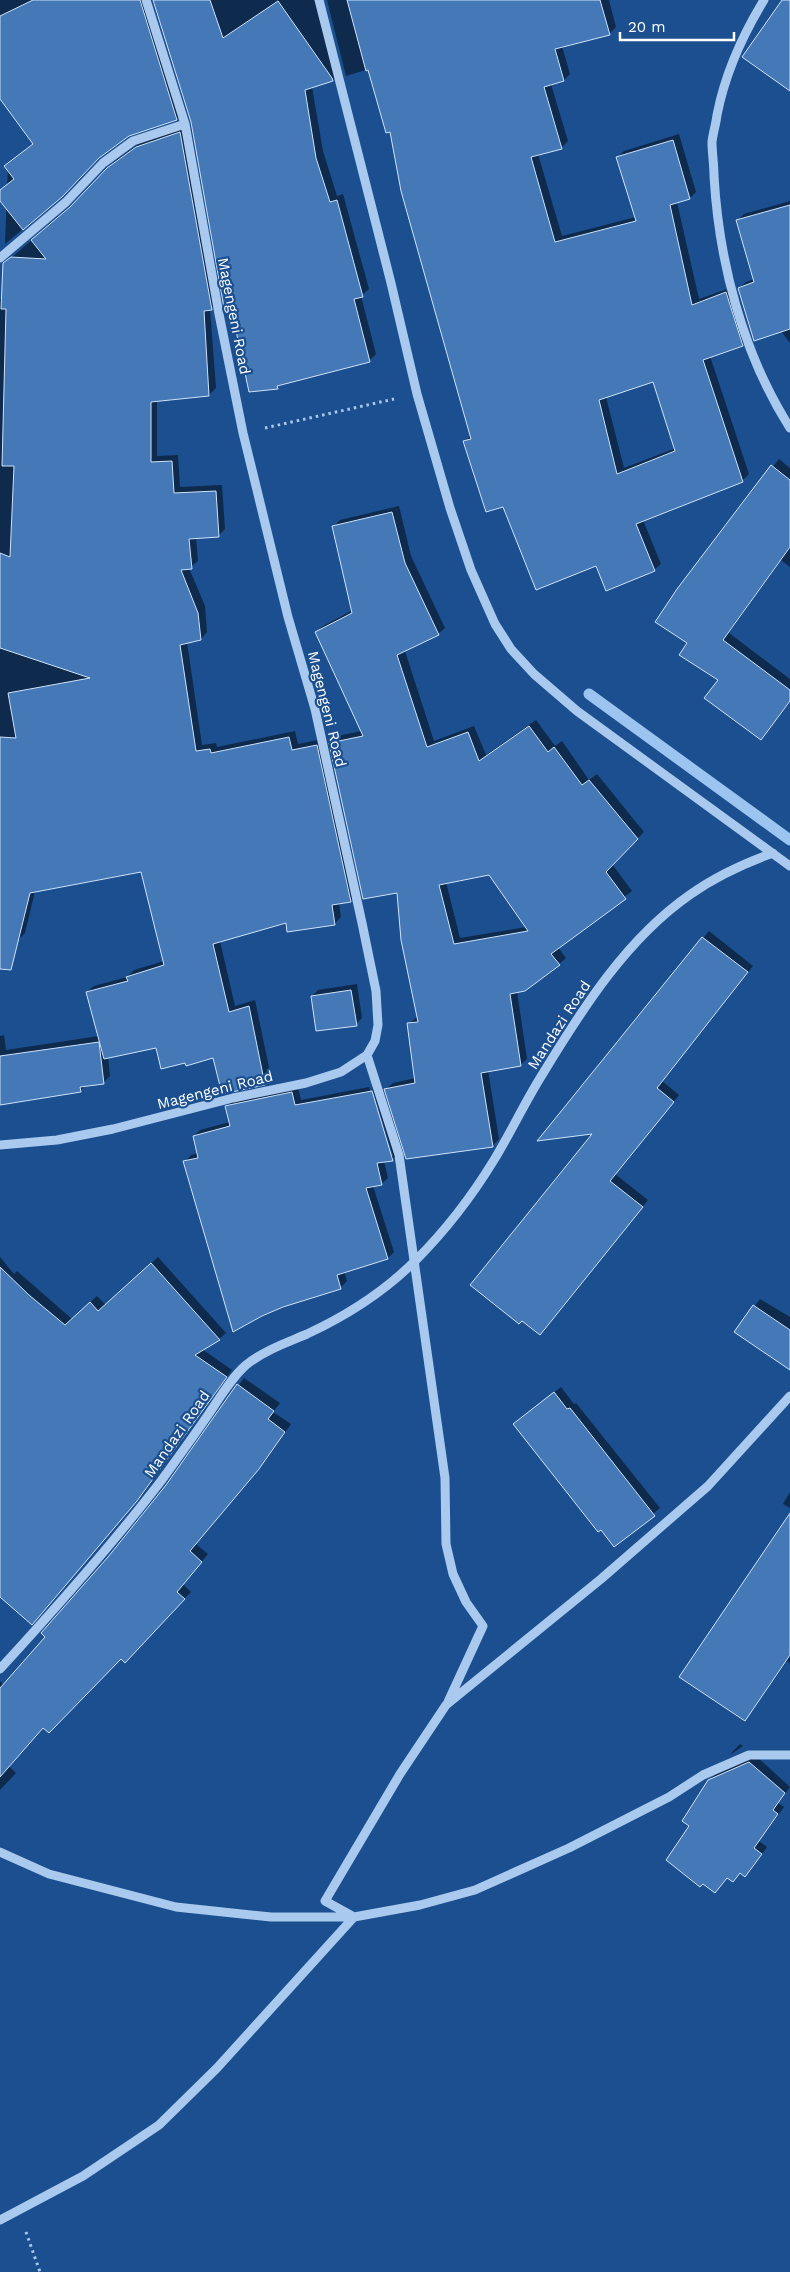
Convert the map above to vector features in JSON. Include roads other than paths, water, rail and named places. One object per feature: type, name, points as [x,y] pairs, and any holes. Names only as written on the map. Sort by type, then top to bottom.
[{"type":"street","name":"Magengeni Road","points":[[0,1145],[57,1140],[113,1130],[232,1098],[306,1083],[342,1072],[367,1055],[375,1041],[378,1024],[376,991],[315,709],[288,617],[243,433],[210,268],[185,124],[146,0]]},
{"type":"street","points":[[318,0],[391,283],[417,394],[450,508],[472,570],[495,624],[511,649],[534,674],[577,711],[790,866]]},
{"type":"street","points":[[764,0],[748,27],[723,86],[712,141],[715,185],[725,258],[745,335],[772,400],[790,428]]},
{"type":"street","points":[[0,258],[66,202],[103,163],[126,146],[133,141],[185,124]]},
{"type":"street","name":"Mandazi Road","points":[[0,1668],[70,1591],[144,1502],[221,1395],[245,1366],[278,1345],[305,1335],[339,1318],[375,1294],[415,1261],[461,1208],[494,1161],[541,1075],[605,980],[644,932],[691,893],[751,861],[773,853]]},
{"type":"street","points":[[354,1917],[325,1901],[400,1774],[446,1706],[483,1626],[466,1602],[456,1581],[446,1544],[445,1478],[399,1155],[367,1055]]},
{"type":"street","points":[[446,1706],[601,1579],[708,1486],[790,1396]]},
{"type":"street","points":[[0,1852],[49,1874],[176,1907],[271,1917],[354,1917],[420,1905],[475,1890],[569,1848],[670,1797],[703,1775],[749,1755],[790,1755]]},
{"type":"street","points":[[0,2220],[83,2176],[158,2125],[217,2068],[354,1917]]},
{"type":"waterway","points":[[589,694],[790,840]]}]
